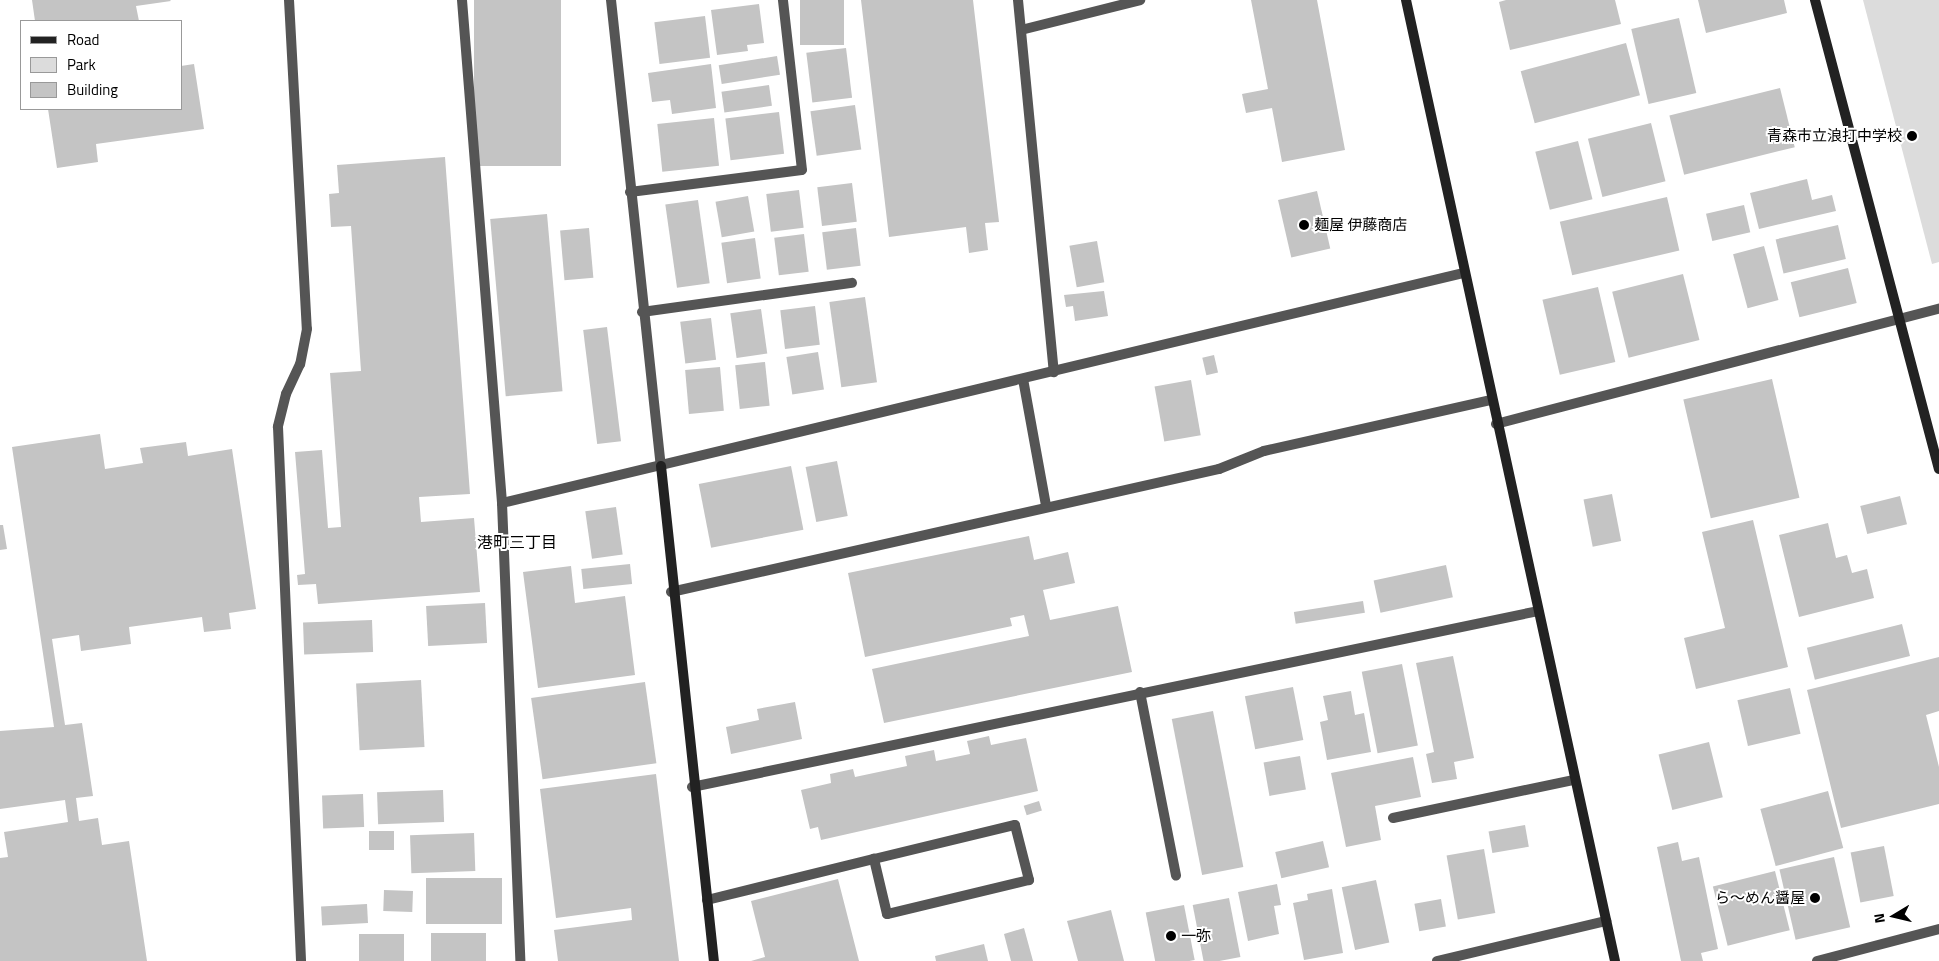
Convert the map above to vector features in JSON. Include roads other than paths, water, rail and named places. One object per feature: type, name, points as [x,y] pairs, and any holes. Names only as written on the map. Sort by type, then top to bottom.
[{"type":"street","points":[[289,0],[307,329],[300,364],[286,394],[278,427],[301,961]]},
{"type":"street","points":[[462,0],[502,503],[520,961]]},
{"type":"street","points":[[611,0],[642,312],[661,466],[671,592],[692,787],[714,961]]},
{"type":"street","points":[[630,192],[802,170],[783,0]]},
{"type":"street","points":[[1018,0],[1054,372]]},
{"type":"street","points":[[1021,30],[1140,0]]},
{"type":"street","points":[[1406,0],[1463,273],[1615,961]]},
{"type":"street","points":[[1815,0],[1939,469]]},
{"type":"street","points":[[502,503],[1463,273]]},
{"type":"street","points":[[642,312],[852,283]]},
{"type":"street","points":[[1496,424],[1939,309]]},
{"type":"street","points":[[1023,379],[1046,506]]},
{"type":"street","points":[[671,592],[1046,506],[1219,469],[1264,452],[1492,400]]},
{"type":"street","points":[[692,787],[1140,692],[1538,611]]},
{"type":"street","points":[[1140,692],[1176,876]]},
{"type":"street","points":[[1393,818],[1574,780]]},
{"type":"street","points":[[707,900],[874,859],[1016,825],[1029,880],[887,914],[874,859]]},
{"type":"street","points":[[1437,961],[1606,921]]},
{"type":"street","points":[[1818,961],[1939,930]]},
{"type":"place","name":"青森市立浪打中学校","points":[[1912,136]]},
{"type":"place","name":"麺屋 伊藤商店","points":[[1304,225]]},
{"type":"place","name":"ら～めん醤屋","points":[[1815,898]]},
{"type":"place","name":"一弥","points":[[1171,936]]},
{"type":"district","name":"港町三丁目","points":[[517,542]]}]
